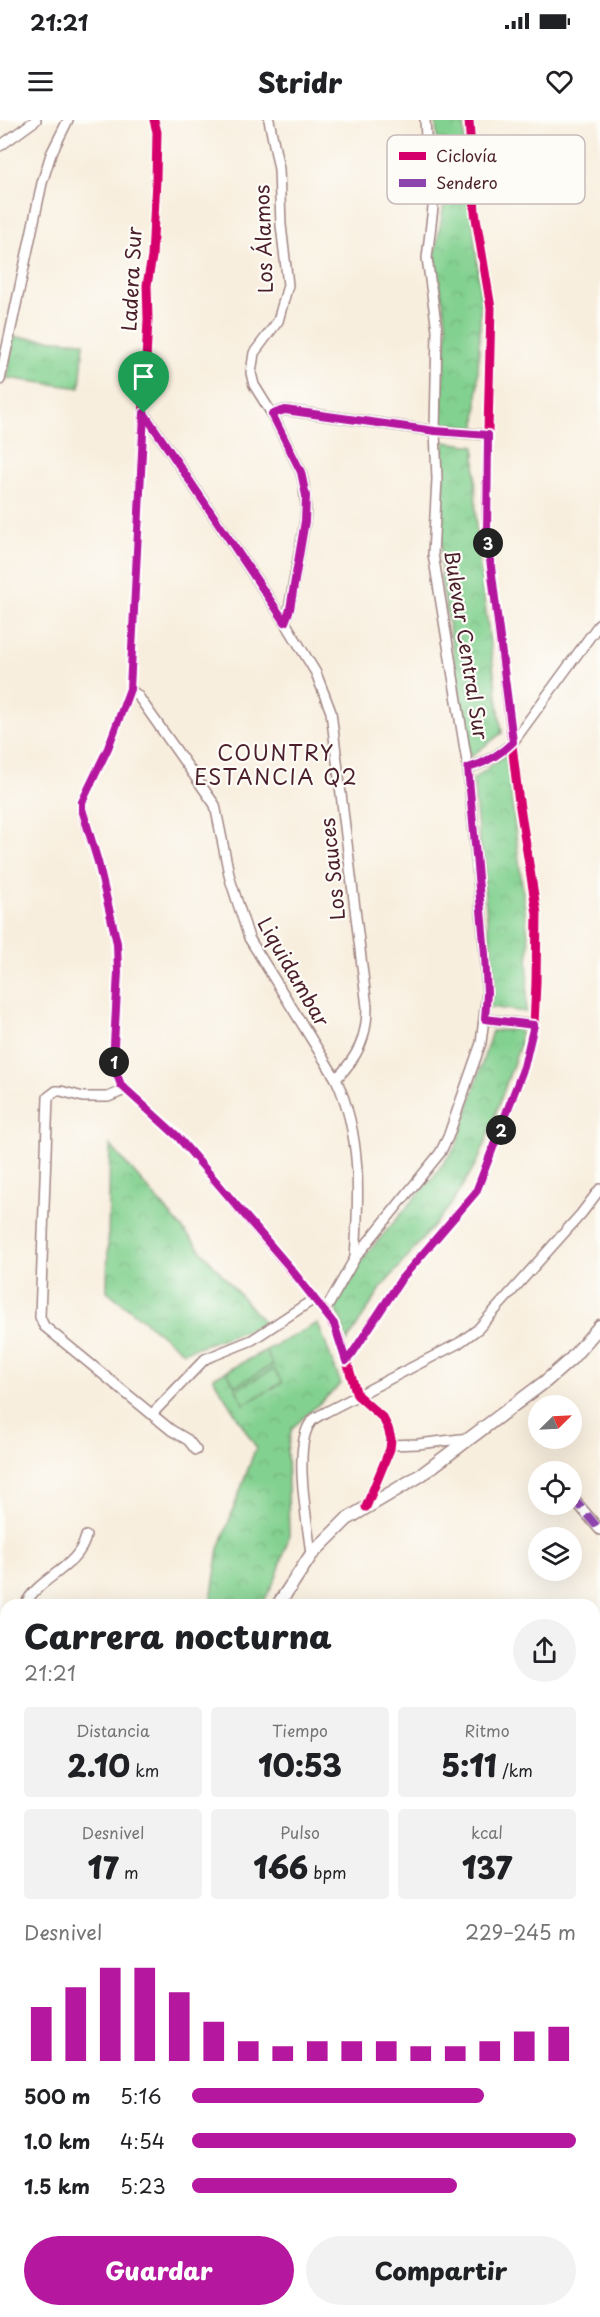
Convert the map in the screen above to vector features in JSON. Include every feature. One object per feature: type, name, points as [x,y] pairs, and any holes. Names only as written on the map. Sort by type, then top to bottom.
[{"type":"street","points":[[0,146],[36,120]]},
{"type":"street","points":[[0,380],[42,183],[51,154],[68,120]]},
{"type":"street","name":"Ladera Sur","points":[[154,120],[157,132],[156,180],[152,258],[147,285],[144,413],[130,689],[108,748],[82,802],[117,943],[114,1061],[117,1080],[125,1090],[177,1136],[325,1311],[339,1336],[357,1395]]},
{"type":"street","name":"Los Álamos","points":[[269,120],[279,169],[281,225],[288,285],[278,321],[254,353],[250,373],[254,385],[272,414],[301,472],[306,507],[290,609],[285,622]]},
{"type":"street","name":"Bulevar Central Sur","points":[[425,120],[426,135]]},
{"type":"street","points":[[469,120],[470,135]]},
{"type":"street","name":"Bulevar Central Sur","points":[[325,1311],[355,1258],[428,1171],[444,1145],[481,1043],[485,1019],[487,993],[485,954],[468,768],[433,554],[437,479],[435,431],[437,318],[427,258],[433,204]]},
{"type":"street","points":[[346,1361],[411,1266],[476,1192],[524,1067],[534,1025],[537,914],[487,535],[490,308],[474,204]]},
{"type":"street","points":[[272,414],[285,410],[435,431],[488,435]]},
{"type":"street","name":"Los Sauces","points":[[144,413],[285,622],[316,673],[331,712],[366,992],[367,1018],[364,1038],[357,1055],[336,1079]]},
{"type":"street","points":[[468,768],[504,751],[513,742],[600,623]]},
{"type":"street","name":"Liquidambar","points":[[130,689],[145,706],[215,806],[235,898],[249,938],[336,1079],[344,1096],[351,1120],[357,1168],[355,1258]]},
{"type":"street","points":[[485,1019],[534,1025]]},
{"type":"street","points":[[125,1090],[108,1097],[83,1097],[61,1091],[56,1091],[48,1097],[40,1317],[44,1326],[171,1430],[188,1440],[196,1450]]},
{"type":"street","points":[[311,1555],[301,1462],[303,1440],[311,1422],[357,1395],[443,1352],[478,1329],[581,1214],[600,1189]]},
{"type":"street","points":[[152,1414],[205,1359],[252,1341],[314,1299]]},
{"type":"street","points":[[282,1599],[311,1555],[335,1530],[366,1507],[421,1475],[546,1382],[571,1359],[600,1326]]},
{"type":"street","points":[[357,1395],[383,1418],[391,1439],[366,1507]]},
{"type":"street","points":[[390,1445],[471,1437]]},
{"type":"street","points":[[582,1509],[600,1530]]},
{"type":"street","points":[[30,1599],[76,1556],[82,1549],[86,1536]]},
{"type":"street","points":[[0,1729],[0,1765]]},
{"type":"green space","points":[[436,120],[464,120],[464,135],[437,135]]},
{"type":"green space","points":[[444,204],[471,204],[481,299],[476,428],[440,424],[447,328],[435,253]]},
{"type":"green space","points":[[14,337],[84,342],[80,388],[7,378]]},
{"type":"green space","points":[[444,442],[475,446],[476,537],[502,733],[470,757],[441,578]]},
{"type":"green space","points":[[506,753],[529,943],[526,1012],[490,1007],[491,956],[473,780]]},
{"type":"green space","points":[[520,1029],[520,1045],[480,1157],[451,1205],[382,1287],[346,1343],[343,1324],[335,1308],[357,1265],[434,1176],[457,1145],[492,1031]]},
{"type":"green space","points":[[110,1145],[265,1324],[183,1352],[107,1291]]},
{"type":"green space","points":[[318,1323],[341,1384],[292,1428],[287,1450],[289,1535],[277,1576],[265,1599],[211,1599],[219,1549],[256,1447],[213,1378]]},
{"type":"green space","points":[[265,1351],[273,1365],[235,1386],[227,1371]]},
{"type":"green space","points":[[274,1369],[282,1383],[244,1404],[236,1389]]},
{"type":"marked path","points":[[582,1509],[600,1530]]},
{"type":"cycle path","points":[[154,120],[157,132],[156,180],[152,257],[147,285],[148,319],[130,689],[108,748],[82,802],[84,819],[98,862],[117,943],[115,1072],[121,1085],[177,1136],[325,1311],[339,1336],[357,1395],[383,1418],[391,1439],[390,1449],[366,1507]]},
{"type":"cycle path","points":[[469,120],[470,135]]},
{"type":"cycle path","points":[[346,1361],[402,1278],[476,1192],[524,1067],[534,1025],[537,914],[518,795],[487,535],[491,308],[474,204]]},
{"type":"district","name":"COUNTRY ESTANCIA Q2","points":[[276,766]]},
{"type":"route","points":[[285,410],[435,431],[488,435],[487,535],[513,742],[504,751],[482,764],[468,768],[485,954],[487,993],[485,1019],[534,1025],[530,1050],[476,1192],[411,1266],[346,1361],[334,1324],[291,1269],[177,1136],[117,1080],[114,1045],[118,972],[117,943],[82,802],[108,748],[130,689],[144,413],[285,622],[290,609],[305,521],[306,496],[301,472],[272,414],[285,410]]}]
